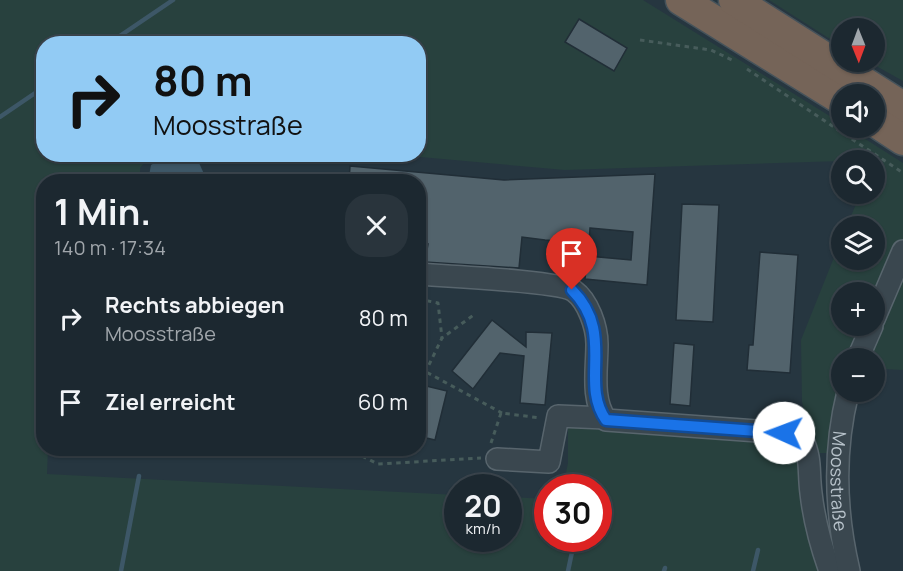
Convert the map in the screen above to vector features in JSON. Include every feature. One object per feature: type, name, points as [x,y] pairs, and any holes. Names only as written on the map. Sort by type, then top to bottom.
[{"type":"highway","points":[[681,0],[831,93]]},
{"type":"highway","points":[[734,0],[903,107]]},
{"type":"highway","points":[[885,128],[903,140]]},
{"type":"street","points":[[885,293],[903,250]]},
{"type":"street","points":[[426,275],[546,285],[572,290],[585,303],[597,338],[597,407],[604,418]]},
{"type":"street","name":"Moosstraße","points":[[846,402],[836,474],[841,526],[849,571]]},
{"type":"street","points":[[493,458],[549,462],[558,416],[604,418]]},
{"type":"street","name":"Moosstraße","points":[[604,418],[619,423],[784,433],[802,438],[810,456],[815,520],[830,571]]},
{"type":"path","points":[[640,40],[711,50],[735,61]]},
{"type":"path","points":[[745,68],[903,173]]},
{"type":"path","points":[[426,301],[438,303],[442,338]]},
{"type":"path","points":[[426,371],[442,338],[475,314]]},
{"type":"path","points":[[426,374],[504,414],[547,418]]},
{"type":"path","points":[[362,456],[378,464],[493,458],[501,413],[504,414]]},
{"type":"green space","points":[[0,0],[643,0],[831,117],[831,138],[864,138],[883,150],[831,150],[831,161],[565,170],[426,158],[426,36],[36,36],[36,162],[145,162],[140,168],[140,174],[36,174],[36,456],[48,456],[47,474],[444,494],[444,552],[522,552],[522,498],[534,498],[534,552],[612,552],[612,474],[566,474],[568,427],[783,437],[801,457],[824,571],[0,571]]},
{"type":"green space","points":[[769,0],[903,0],[903,81],[885,71],[885,18],[831,18],[831,40]]},
{"type":"green space","points":[[885,152],[903,163],[903,370],[885,369],[885,348],[831,348],[831,402],[840,402],[829,453],[815,453],[802,402],[801,340],[831,265],[831,270],[885,270],[885,216],[851,216],[856,204],[885,204]]},
{"type":"water","points":[[156,162],[199,162],[204,174],[149,174],[151,165]]},
{"type":"building","points":[[579,19],[627,48],[614,71],[565,42]]},
{"type":"building","points":[[350,166],[504,180],[655,174],[647,285],[585,279],[587,260],[558,258],[557,241],[522,237],[519,268],[426,262],[428,244],[426,244],[426,174],[350,174]],"holes":[[[590,228],[633,232],[631,260],[588,256]]]},
{"type":"building","points":[[682,204],[719,205],[713,322],[676,320]]},
{"type":"building","points":[[760,252],[798,255],[790,373],[747,370],[749,345],[753,345]]},
{"type":"building","points":[[492,320],[526,347],[526,332],[552,333],[545,405],[520,403],[524,356],[500,353],[473,389],[452,371]]},
{"type":"building","points":[[674,343],[694,345],[690,406],[670,404]]},
{"type":"building","points":[[426,386],[447,391],[435,440],[426,438]]},
{"type":"waterway","points":[[120,36],[173,0]]},
{"type":"waterway","points":[[0,117],[36,92]]},
{"type":"waterway","points":[[121,571],[139,476]]},
{"type":"waterway","points":[[753,571],[758,550]]},
{"type":"waterway","points":[[568,571],[572,552]]},
{"type":"route","points":[[572,290],[585,303],[597,338],[597,407],[606,420],[619,423],[784,433]]}]
